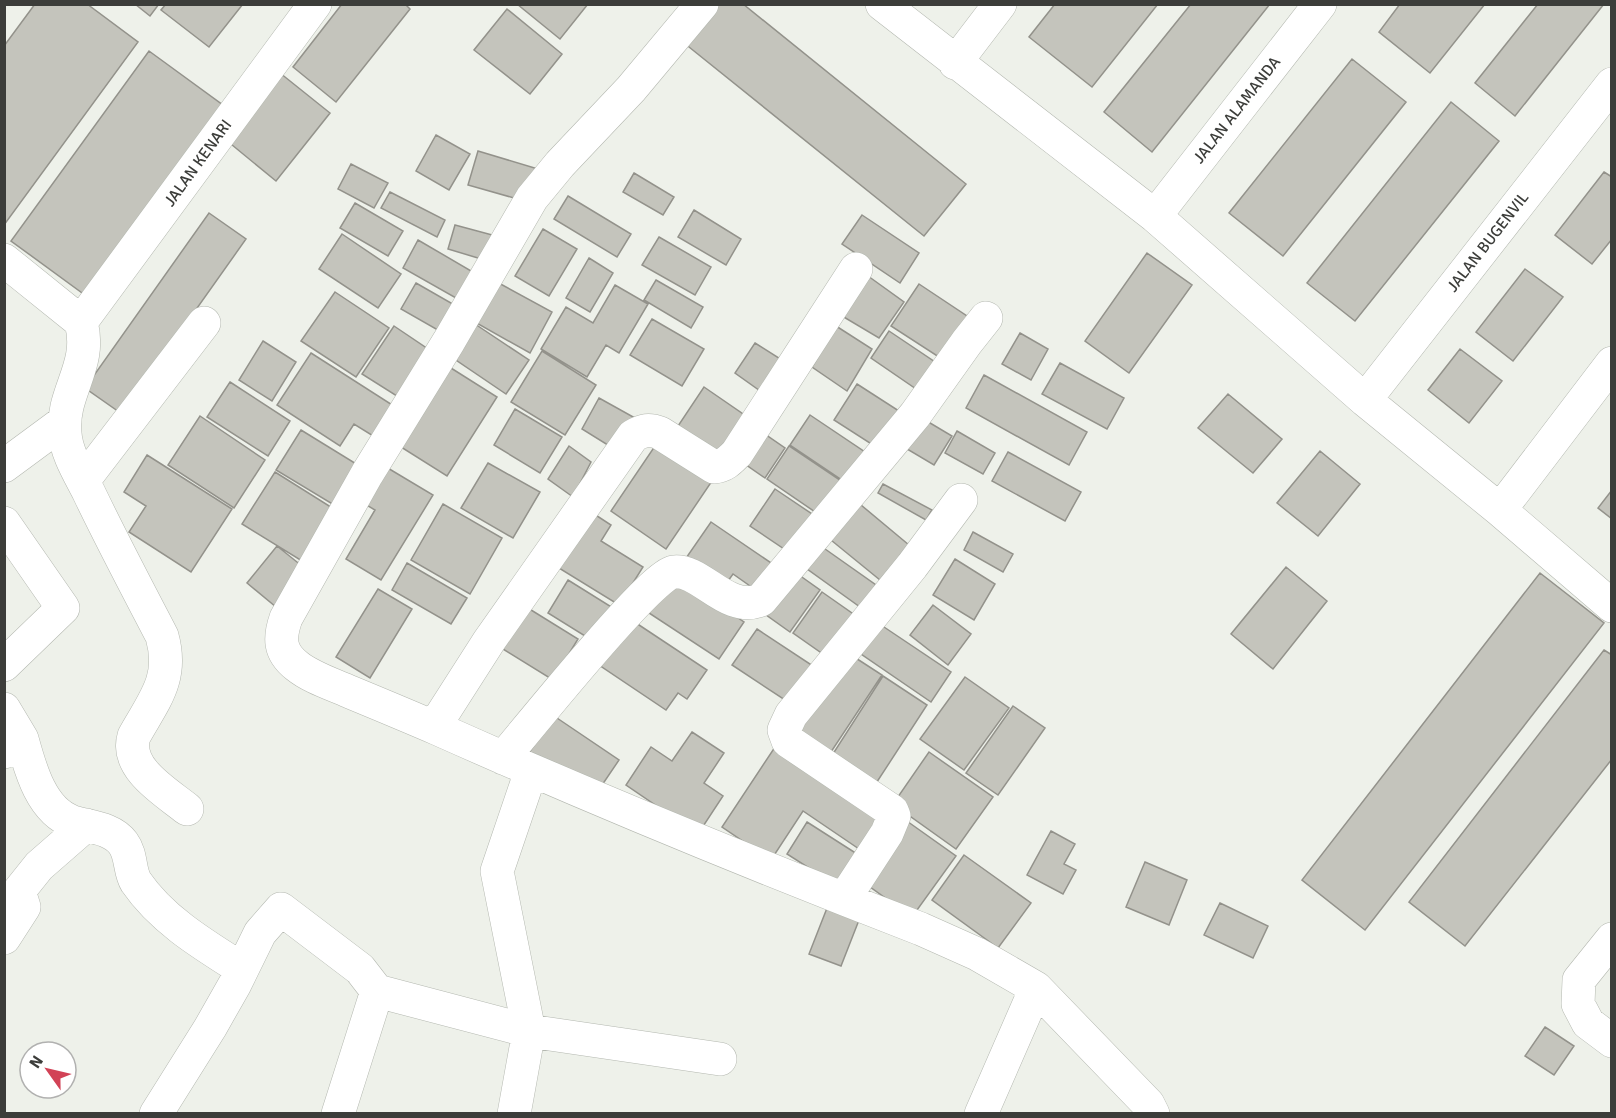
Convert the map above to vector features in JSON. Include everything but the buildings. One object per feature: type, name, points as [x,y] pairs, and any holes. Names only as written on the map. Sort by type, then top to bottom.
[{"type":"street","name":"JALAN KENARI","points":[[81,322],[315,4]]},
{"type":"street","points":[[702,4],[631,89],[560,164],[532,198],[449,341],[367,474],[286,618],[281,633],[281,646],[287,657],[297,666],[317,678],[435,727],[517,765],[977,954],[1036,988],[1148,1110]]},
{"type":"street","points":[[882,4],[955,63],[1155,216],[1365,400],[1500,510],[1611,606]]},
{"type":"street","points":[[955,63],[1000,4]]},
{"type":"street","name":"JALAN ALAMANDA","points":[[1155,216],[1320,4]]},
{"type":"street","name":"JALAN BUGENVIL","points":[[1365,400],[1611,84]]},
{"type":"street","points":[[4,260],[81,322],[85,336],[84,354],[66,409],[65,435],[83,481],[162,636],[166,652],[167,665],[164,681],[134,736],[131,746],[138,766],[150,779],[187,809]]},
{"type":"street","points":[[435,727],[489,641],[633,436],[650,430],[660,433],[714,467],[721,467],[729,461],[856,269]]},
{"type":"street","points":[[514,1113],[529,1031],[497,871],[517,765],[600,643],[669,572],[681,572],[738,603],[752,603],[761,600],[915,415],[986,318]]},
{"type":"street","points":[[83,481],[204,323]]},
{"type":"street","points":[[1500,510],[1611,363]]},
{"type":"street","points":[[4,466],[65,422]]},
{"type":"street","points":[[844,900],[887,834],[894,816],[892,811],[788,741],[784,730],[791,715],[912,566],[961,500]]},
{"type":"street","points":[[4,523],[63,608],[4,665]]},
{"type":"street","points":[[4,709],[13,746],[50,805],[71,821],[100,828],[122,842],[129,857],[134,880],[155,905],[201,944],[242,969]]},
{"type":"street","points":[[4,938],[24,907],[19,891],[39,866],[86,825]]},
{"type":"street","points":[[156,1113],[210,1028],[260,933],[281,909],[360,969],[378,991],[529,1031],[720,1059]]},
{"type":"street","points":[[1611,939],[1579,980],[1578,1004],[1588,1023],[1611,1041]]},
{"type":"street","points":[[981,1113],[1036,988]]},
{"type":"street","points":[[338,1113],[378,991]]}]
